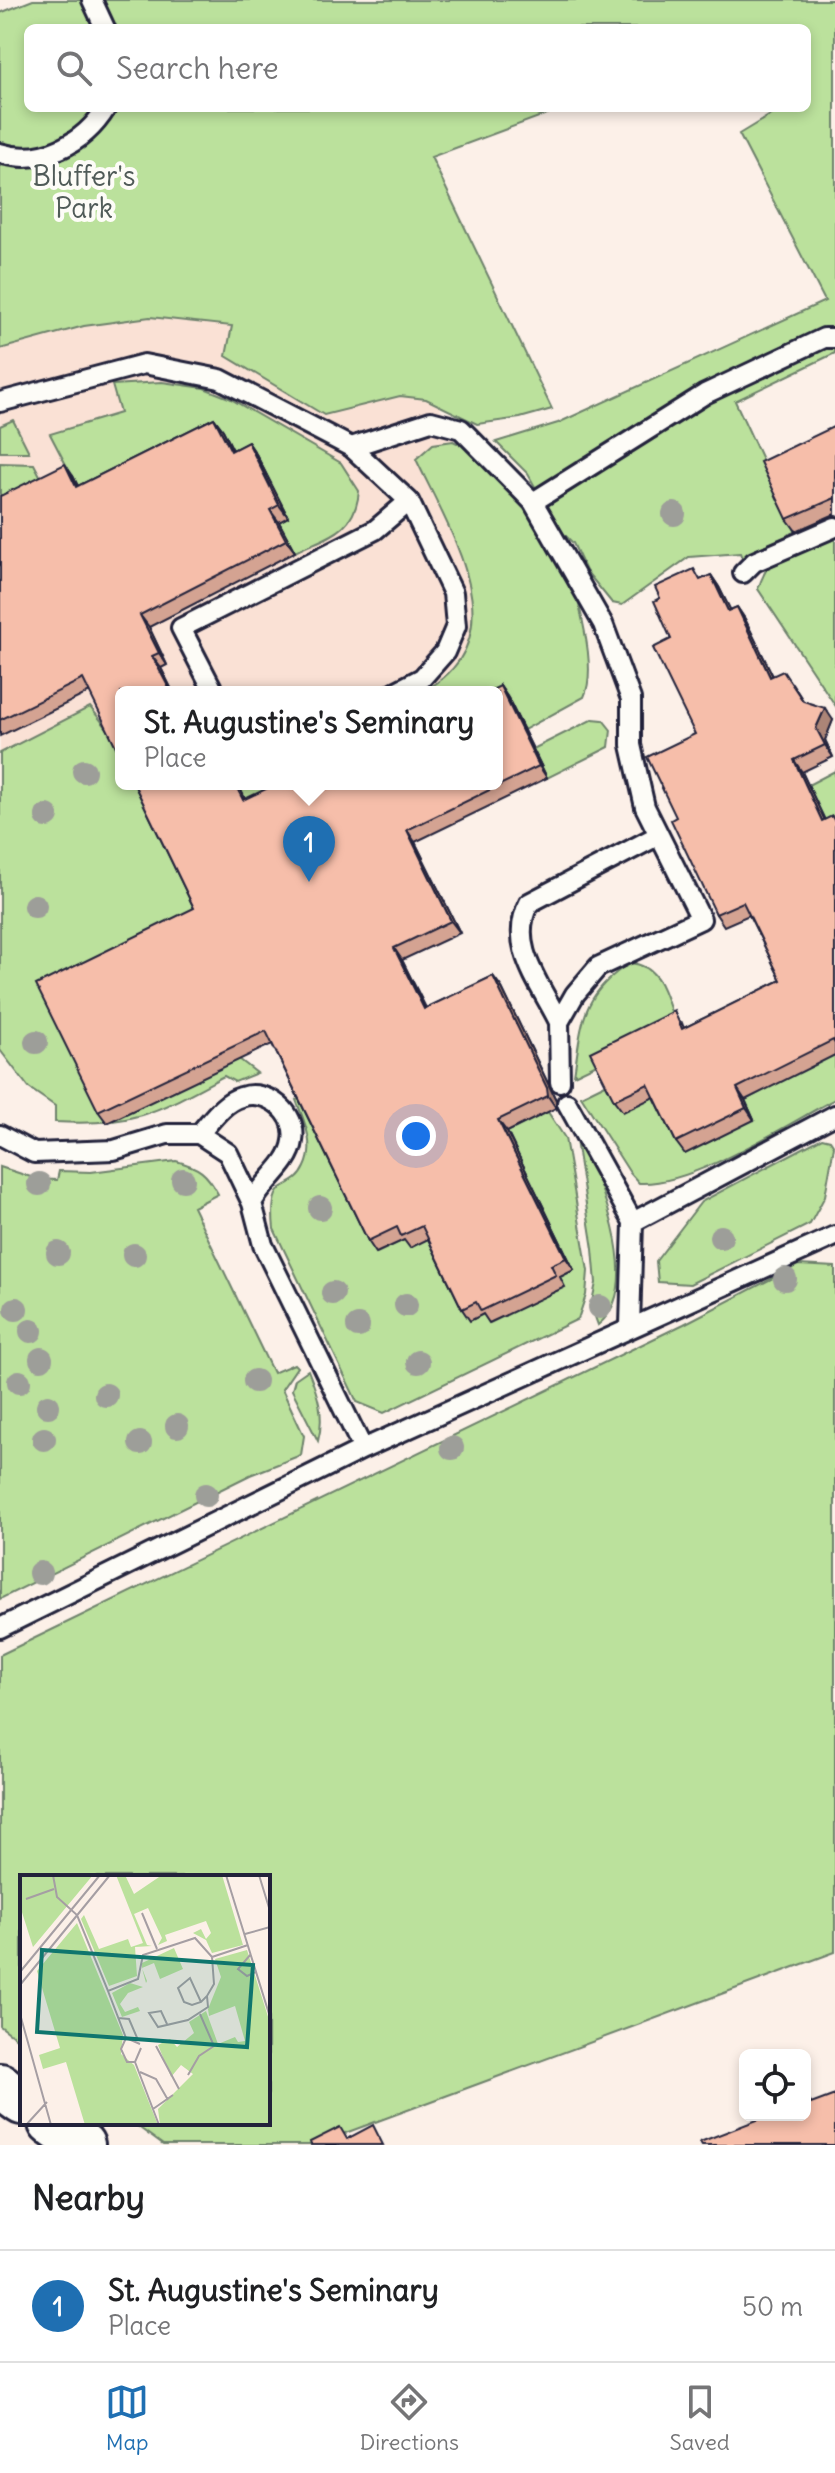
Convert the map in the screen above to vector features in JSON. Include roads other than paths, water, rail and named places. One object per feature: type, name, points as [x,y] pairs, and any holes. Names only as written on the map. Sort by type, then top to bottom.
[{"type":"main road","points":[[0,2086],[20,2101]]},
{"type":"main road","points":[[54,2125],[82,2145]]},
{"type":"lane","points":[[92,0],[103,24]]},
{"type":"lane","points":[[0,153],[14,157],[49,155],[81,137],[103,112]]},
{"type":"lane","points":[[533,502],[705,394],[824,338],[835,338]]},
{"type":"lane","points":[[0,402],[75,379],[144,364],[220,379],[351,447],[409,501],[453,593],[456,626],[445,652],[422,678],[407,686]]},
{"type":"lane","points":[[351,447],[431,421],[461,429],[533,502],[603,624],[631,699],[631,745],[645,807],[701,919],[598,967],[575,994],[559,1022]]},
{"type":"lane","points":[[211,686],[181,628],[375,530],[409,501]]},
{"type":"lane","points":[[743,573],[754,562],[835,527]]},
{"type":"lane","points":[[560,1082],[559,1022],[521,948],[520,921],[529,903],[659,835]]},
{"type":"lane","points":[[199,1134],[224,1106],[242,1096],[261,1095],[279,1104],[291,1120],[294,1139],[287,1158],[260,1185],[252,1203]]},
{"type":"lane","points":[[567,1103],[633,1222],[630,1326]]},
{"type":"lane","points":[[633,1222],[835,1115]]},
{"type":"lane","points":[[0,1135],[34,1153],[114,1150],[167,1134],[199,1134],[228,1153],[252,1203],[263,1245],[363,1449]]},
{"type":"lane","points":[[0,1628],[363,1449],[835,1236]]},
{"type":"place","name":"St. Augustine's Seminary","points":[[309,882]]},
{"type":"park label","name":"Bluffer's Park","points":[[84,192]]}]
